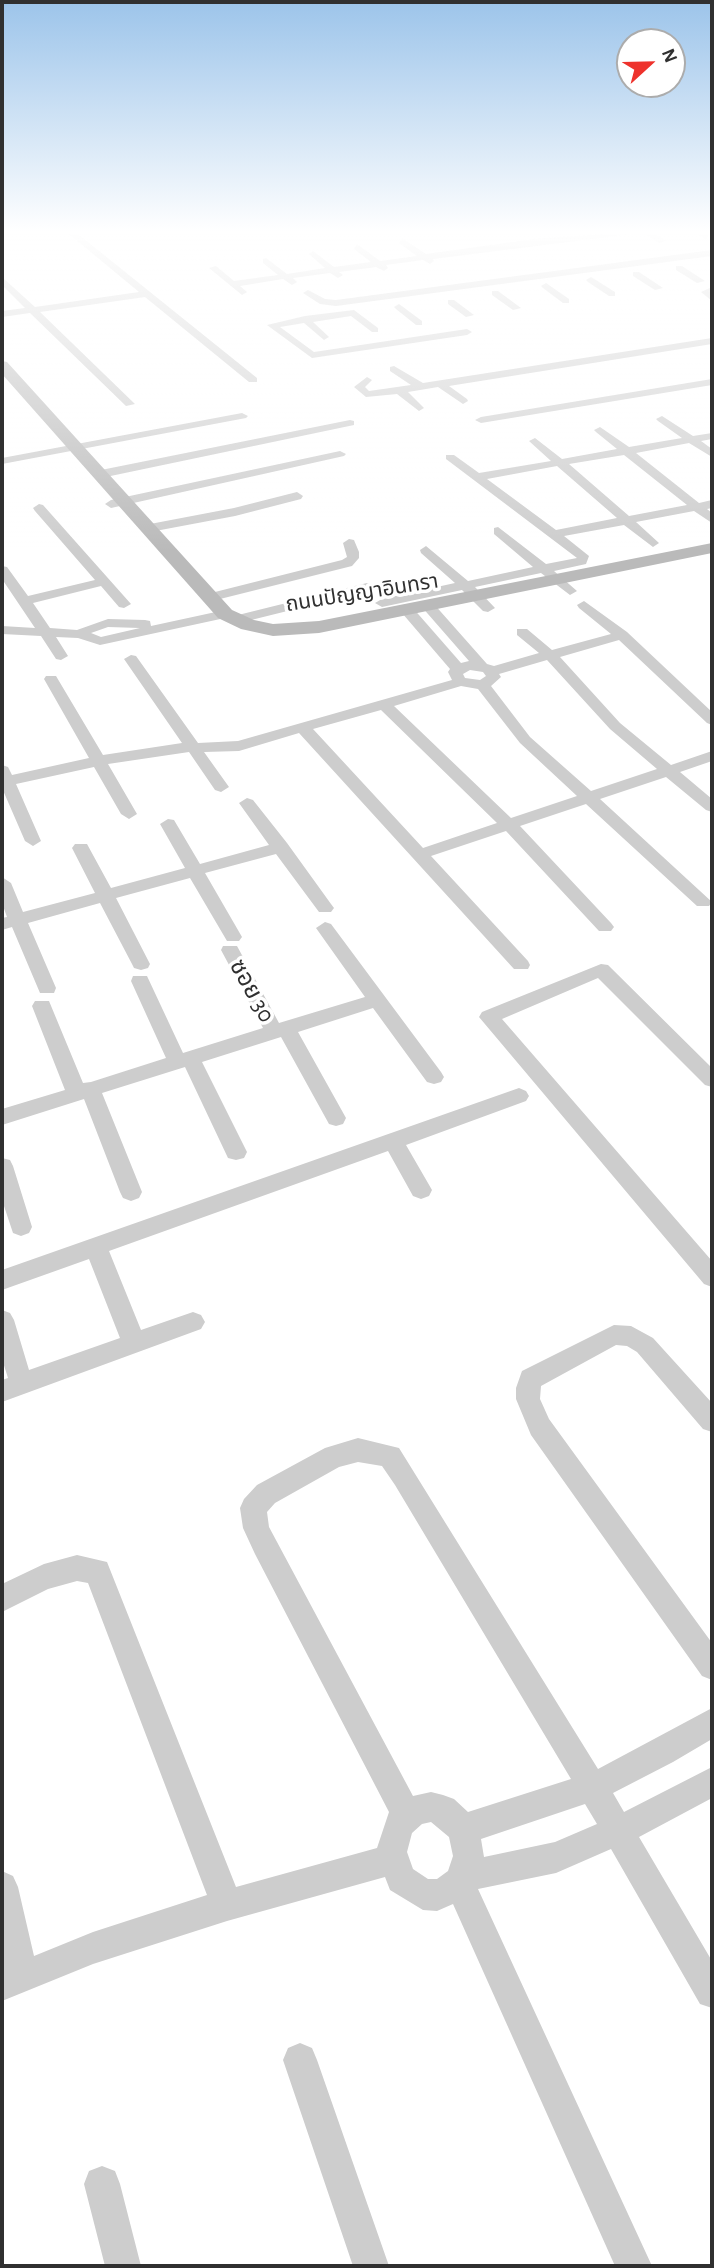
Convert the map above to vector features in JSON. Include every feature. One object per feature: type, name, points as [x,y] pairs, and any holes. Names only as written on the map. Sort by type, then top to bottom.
[{"type":"street","points":[[65,340],[130,404]]},
{"type":"street","points":[[203,340],[253,380]]},
{"type":"street","points":[[290,340],[312,355],[414,340]]},
{"type":"street","points":[[368,380],[359,385],[366,394],[712,341]]},
{"type":"street","name":"ถนนปัญญาอินทรา","points":[[2,365],[65,443],[240,634],[272,641],[322,638],[476,596],[712,548]]},
{"type":"street","points":[[394,369],[421,387]]},
{"type":"street","points":[[481,378],[489,386]]},
{"type":"street","name":"ถนนปัญญาอินทรา","points":[[2,380],[65,443],[101,474],[118,502],[150,528],[218,611],[273,630],[318,627],[411,612]]},
{"type":"street","points":[[481,420],[712,382]]},
{"type":"street","points":[[440,384],[463,401]]},
{"type":"street","points":[[398,390],[419,408]]},
{"type":"street","points":[[2,461],[65,443],[242,416]]},
{"type":"street","points":[[662,419],[712,454]]},
{"type":"street","points":[[101,474],[350,423]]},
{"type":"street","points":[[600,430],[712,519]]},
{"type":"street","points":[[477,477],[712,436]]},
{"type":"street","points":[[535,441],[653,543]]},
{"type":"street","points":[[118,502],[340,454]]},
{"type":"street","points":[[411,612],[557,580],[582,558],[555,534],[450,457]]},
{"type":"street","points":[[150,528],[235,512],[297,496]]},
{"type":"street","points":[[555,534],[712,504]]},
{"type":"street","points":[[39,508],[124,604]]},
{"type":"street","points":[[498,531],[557,580]]},
{"type":"street","points":[[218,611],[347,563],[353,558],[354,552],[349,543]]},
{"type":"street","points":[[426,550],[476,596]]},
{"type":"street","name":"ถนนปัญญาอินทรา","points":[[557,580],[712,561]]},
{"type":"street","points":[[2,570],[61,656]]},
{"type":"street","points":[[350,570],[367,587],[411,612],[485,674],[506,718],[525,740],[703,902]]},
{"type":"street","points":[[25,601],[103,582]]},
{"type":"street","points":[[2,630],[44,631],[80,634],[100,640],[115,639],[132,629],[218,611],[367,587]]},
{"type":"street","points":[[584,605],[621,635],[712,720]]},
{"type":"street","points":[[411,612],[459,676]]},
{"type":"street","points":[[522,632],[551,656],[615,726],[712,807]]},
{"type":"street","points":[[33,841],[3,778],[134,753],[239,746],[385,705],[459,676],[485,674],[621,635]]},
{"type":"street","points":[[131,659],[221,787]]},
{"type":"street","points":[[51,679],[130,814]]},
{"type":"street","points":[[385,705],[509,825],[606,927]]},
{"type":"street","points":[[303,728],[521,965]]},
{"type":"street","points":[[421,854],[712,756]]},
{"type":"street","points":[[247,803],[325,908]]},
{"type":"street","name":"ซอย 30","points":[[168,824],[280,1029],[336,1118]]},
{"type":"street","points":[[10,922],[281,847]]},
{"type":"street","points":[[81,848],[184,1060],[236,1152]]},
{"type":"street","points":[[2,883],[10,922],[45,997],[83,1091],[131,1192]]},
{"type":"street","points":[[326,928],[434,1077]]},
{"type":"street","points":[[712,1079],[601,970],[489,1017],[712,1277]]},
{"type":"street","points":[[2,1117],[377,1000]]},
{"type":"street","points":[[2,1280],[519,1096]]},
{"type":"street","points":[[393,1141],[421,1189]]},
{"type":"street","points":[[2,1166],[21,1227]]},
{"type":"street","points":[[96,1248],[131,1336]]},
{"type":"street","points":[[2,1320],[18,1373]]},
{"type":"street","points":[[2,1391],[193,1322]]},
{"type":"street","points":[[712,1421],[645,1345],[631,1336],[614,1335],[562,1361],[531,1379],[528,1388],[528,1399],[540,1427],[712,1666]]},
{"type":"street","points":[[407,1815],[264,1545],[256,1528],[253,1508],[266,1494],[307,1470],[334,1456],[358,1450],[390,1456],[592,1786],[712,1992]]},
{"type":"street","points":[[2,1598],[44,1577],[77,1568],[97,1571],[227,1905]]},
{"type":"street","points":[[463,1829],[524,1811],[592,1786],[663,1752],[712,1722]]},
{"type":"street","points":[[460,1879],[538,1862],[618,1831],[712,1782]]},
{"type":"street","points":[[431,1807],[443,1810],[463,1829],[469,1857],[460,1879],[449,1890],[437,1895],[424,1894],[401,1879],[393,1859],[393,1838],[398,1825],[407,1815],[418,1809],[431,1807]]},
{"type":"street","points":[[2,1887],[12,1980],[93,1948],[227,1905],[393,1859]]},
{"type":"street","points":[[460,1879],[634,2266]]},
{"type":"street","points":[[299,2060],[371,2266]]},
{"type":"street","points":[[102,2184],[123,2266]]}]
